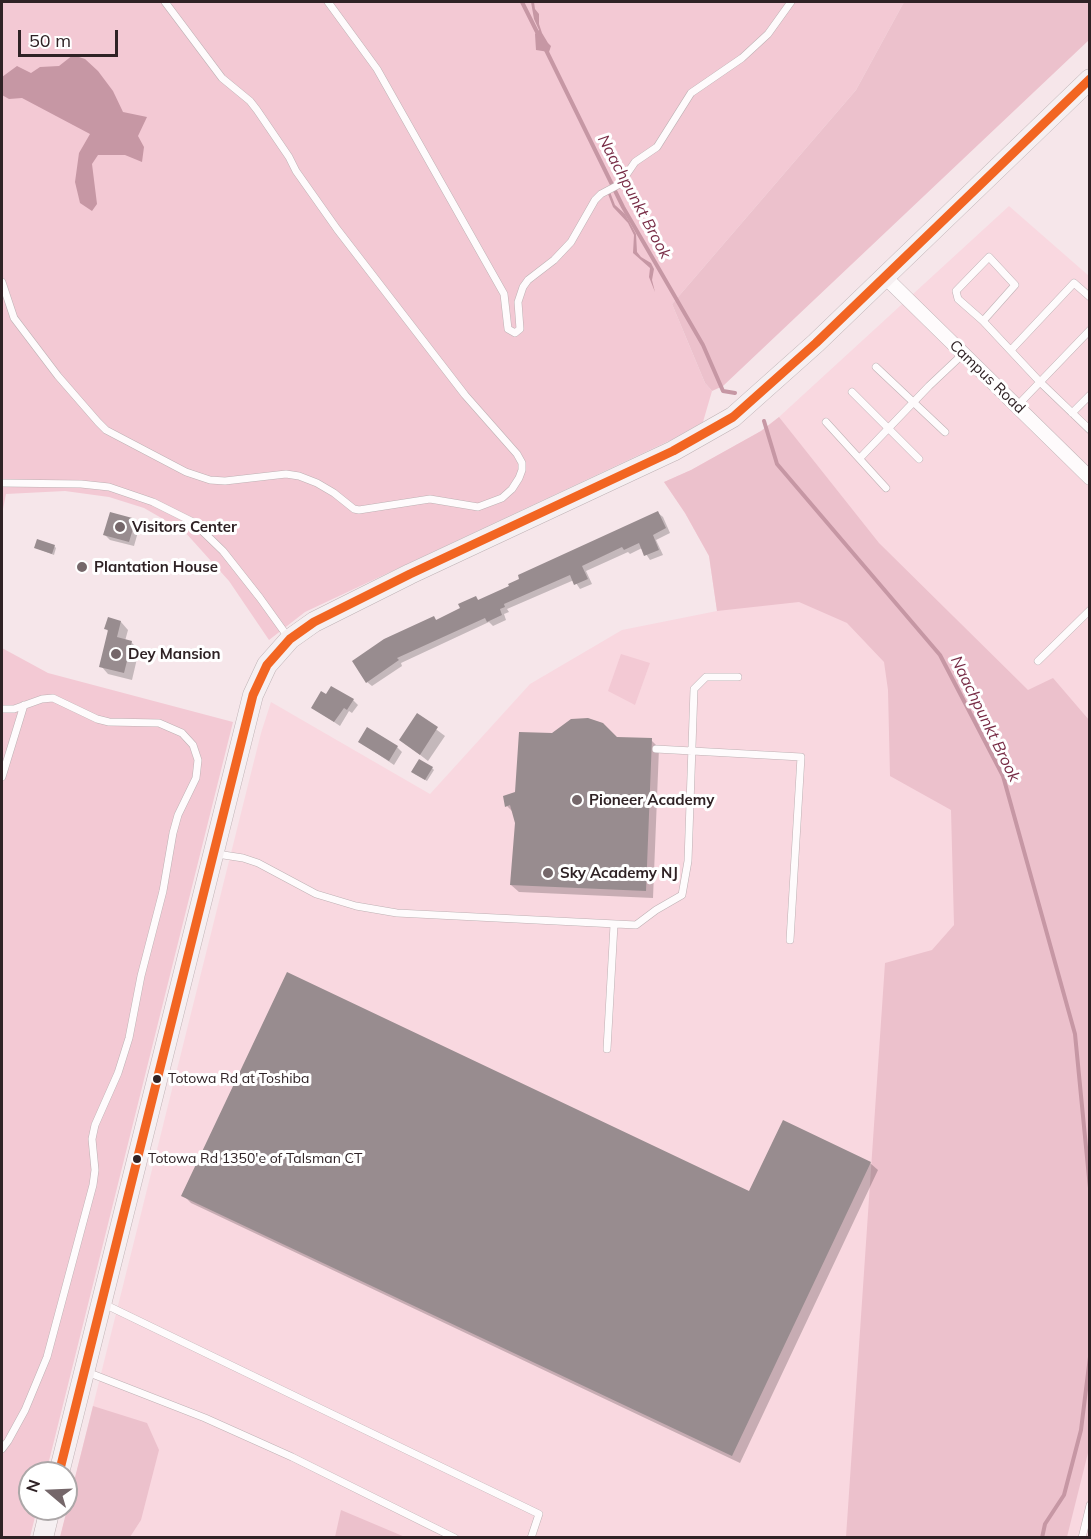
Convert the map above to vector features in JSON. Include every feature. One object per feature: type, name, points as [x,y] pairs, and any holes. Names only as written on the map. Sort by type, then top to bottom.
[{"type":"main road","points":[[62,1461],[253,695],[267,665],[290,639],[314,622],[410,574],[641,467],[725,422],[759,396],[1089,79]]},
{"type":"main road","points":[[43,1538],[47,1521]]},
{"type":"street","name":"Campus Road","points":[[884,276],[1089,478]]},
{"type":"lane","points":[[2,282],[14,318],[58,376],[98,422],[106,430],[186,472],[210,480],[225,481],[286,474],[299,476],[334,493],[354,509],[359,510],[430,499],[478,507],[502,498],[519,478],[522,463],[517,454],[465,395],[337,229],[250,101],[222,78],[165,2]]},
{"type":"lane","points":[[328,2],[377,69],[504,294],[507,323],[511,332],[518,333],[520,330],[518,302],[528,280],[554,260],[571,242],[595,200],[618,185],[635,162],[657,147],[691,93],[742,58],[768,34],[790,2]]},
{"type":"lane","points":[[983,321],[1015,285],[989,257],[956,291],[958,299],[983,321],[1089,430]]},
{"type":"lane","points":[[1011,350],[1074,283],[1089,297]]},
{"type":"lane","points":[[1017,406],[1089,330]]},
{"type":"lane","points":[[860,458],[963,354]]},
{"type":"lane","points":[[876,367],[945,432]]},
{"type":"lane","points":[[852,392],[919,459]]},
{"type":"lane","points":[[1072,413],[1089,395]]},
{"type":"lane","points":[[826,422],[886,488]]},
{"type":"lane","points":[[2,483],[81,484],[109,487],[153,502],[193,522],[223,551],[290,639]]},
{"type":"lane","points":[[1038,661],[1089,610]]},
{"type":"lane","points":[[214,853],[258,863],[316,894],[356,906],[397,913],[636,925],[656,910],[682,896],[688,861],[690,752],[694,689],[705,677],[738,677]]},
{"type":"lane","points":[[2,709],[14,709],[52,698],[97,719],[109,722],[159,723],[182,733],[194,745],[198,769],[178,815],[173,833],[163,891],[141,976],[129,1038],[95,1125],[92,1139],[95,1170],[93,1185],[47,1357],[25,1410],[2,1449]]},
{"type":"lane","points":[[2,777],[24,705]]},
{"type":"lane","points":[[656,749],[801,757],[790,940]]},
{"type":"lane","points":[[607,1049],[614,925]]},
{"type":"lane","points":[[102,1303],[539,1514],[531,1538]]},
{"type":"lane","points":[[85,1371],[234,1431],[455,1538]]},
{"type":"lane","points":[[1082,1538],[1089,1505]]},
{"type":"shaded area","points":[[2,2],[904,2],[856,90],[672,304],[705,383],[712,391],[703,422],[671,440],[305,612],[269,640],[229,581],[184,531],[144,508],[109,497],[65,491],[6,494],[2,514]]},
{"type":"shaded area","points":[[531,2],[534,2],[539,14],[542,33],[551,46],[549,52],[536,50],[535,34],[539,30]]},
{"type":"shaded area","points":[[904,2],[1089,2],[1089,40],[723,386],[712,391],[705,383],[672,304],[856,90]]},
{"type":"shaded area","points":[[73,55],[85,59],[98,71],[113,91],[123,112],[147,117],[138,136],[144,147],[142,162],[125,155],[98,155],[92,164],[97,204],[92,211],[80,203],[75,182],[79,153],[90,134],[22,98],[9,99],[2,95],[2,77],[17,66],[31,73],[40,67],[59,66]]},
{"type":"shaded area","points":[[610,192],[615,205],[625,214],[636,234],[637,252],[651,263],[654,269],[652,280],[655,292],[649,277],[650,268],[633,253],[634,235],[628,223],[613,207],[608,194]]},
{"type":"shaded area","points":[[1009,206],[1089,276],[1089,1537],[60,1538],[64,1521],[78,1521],[78,1466],[261,733],[271,702],[430,794],[530,684],[622,630],[717,611],[709,556],[685,513],[664,482],[691,470],[761,431]]},
{"type":"shaded area","points":[[779,417],[879,543],[1028,690],[1053,678],[1089,720],[1090,1445],[1067,1537],[846,1537],[885,963],[932,950],[954,925],[951,810],[890,776],[888,690],[884,662],[847,623],[799,602],[717,611],[709,556],[685,513],[664,482],[691,470],[761,431]]},
{"type":"shaded area","points":[[2,648],[48,673],[233,722],[49,1461],[18,1461],[18,1521],[34,1521],[30,1537],[2,1537]]},
{"type":"shaded area","points":[[621,654],[650,663],[635,705],[608,691]]},
{"type":"shaded area","points":[[93,1406],[147,1423],[159,1450],[141,1520],[130,1537],[60,1537],[64,1521],[78,1521],[78,1466]]},
{"type":"shaded area","points":[[341,1510],[405,1537],[335,1537]]},
{"type":"building","points":[[658,511],[666,528],[653,535],[659,550],[644,556],[639,543],[624,550],[622,547],[582,566],[588,579],[574,585],[570,575],[504,604],[505,607],[500,609],[502,615],[487,622],[485,618],[397,658],[399,660],[366,683],[352,661],[384,639],[434,616],[436,620],[460,608],[458,604],[476,596],[478,600],[509,586],[508,584],[519,579],[518,575]]},
{"type":"building","name":"Visitors Center","points":[[110,512],[136,519],[129,542],[103,535]]},
{"type":"building","points":[[37,539],[55,545],[52,554],[34,548]]},
{"type":"building","name":"Dey Mansion","points":[[108,617],[121,621],[117,637],[132,641],[124,673],[99,667],[108,630],[104,629]]},
{"type":"building","points":[[331,686],[354,699],[347,710],[344,708],[334,722],[311,708],[321,691],[326,694]]},
{"type":"building","points":[[417,713],[438,727],[420,755],[399,740]]},
{"type":"building","name":"Pioneer Academy","points":[[588,718],[603,723],[617,737],[652,738],[646,891],[510,885],[515,823],[510,805],[505,807],[503,796],[515,792],[519,732],[552,733],[571,719]]},
{"type":"building","points":[[367,727],[398,746],[389,761],[358,742]]},
{"type":"building","points":[[419,759],[433,767],[425,780],[411,772]]},
{"type":"building","points":[[287,972],[749,1191],[783,1120],[871,1162],[732,1456],[181,1196]]},
{"type":"waterway","name":"Naachpunkt Brook","points":[[522,2],[539,36]]},
{"type":"waterway","name":"Naachpunkt Brook","points":[[545,48],[623,207],[703,345],[723,391],[735,393]]},
{"type":"waterway","name":"Naachpunkt Brook","points":[[764,421],[777,464],[940,655],[1003,776],[1075,1034],[1090,1188]]},
{"type":"waterway","name":"Naachpunkt Brook","points":[[1042,1538],[1045,1524],[1064,1495],[1081,1430],[1090,1357]]},
{"type":"transit line","points":[[62,1461],[253,695],[267,665],[290,639],[314,622],[410,574],[673,451],[733,417],[816,343],[1090,79]]},
{"type":"place","name":"Visitors Center","points":[[120,527]]},
{"type":"place","name":"Plantation House","points":[[82,567]]},
{"type":"place","name":"Dey Mansion","points":[[116,654]]},
{"type":"place","name":"Pioneer Academy","points":[[577,800]]},
{"type":"place","name":"Sky Academy NJ","points":[[548,873]]},
{"type":"place","name":"Totowa Rd at Toshiba","points":[[157,1079]]},
{"type":"place","name":"Totowa Rd 1350'e of Talsman CT","points":[[137,1159]]}]
